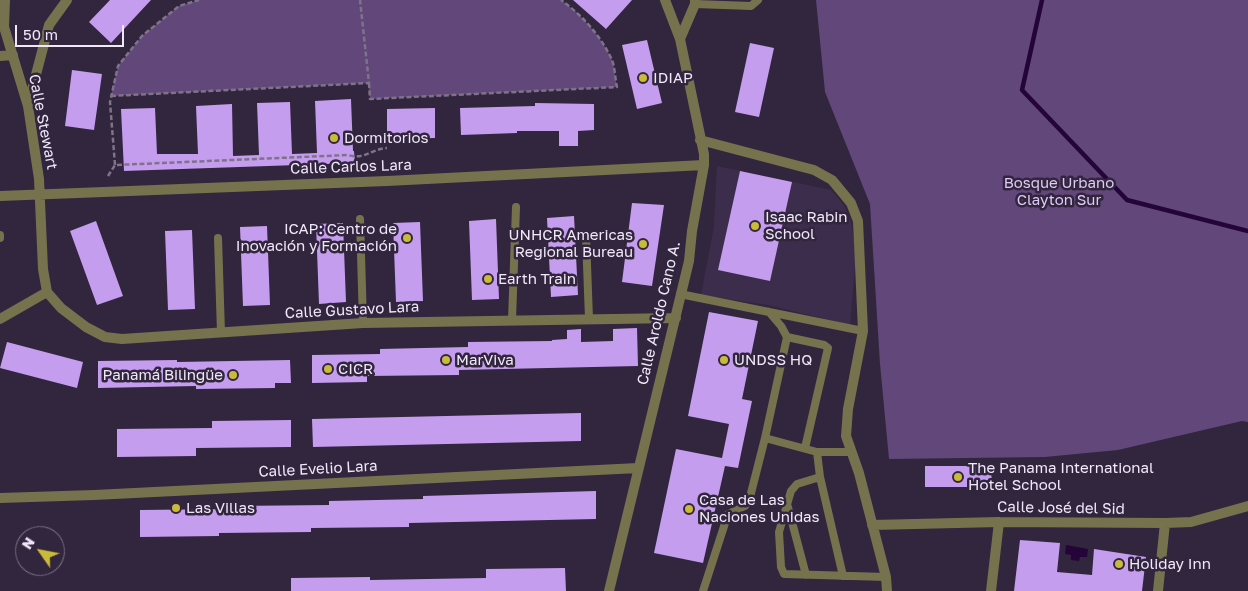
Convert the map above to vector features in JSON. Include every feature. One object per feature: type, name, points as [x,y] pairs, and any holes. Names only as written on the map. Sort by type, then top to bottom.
[{"type":"street","name":"Calle Stewart","points":[[5,0],[4,27],[28,106],[40,194],[41,252],[47,292]]},
{"type":"street","points":[[28,106],[49,25],[67,0]]},
{"type":"street","name":"Calle Aroldo Cano A.","points":[[609,591],[676,318],[680,294],[690,261],[692,231],[704,165],[704,154],[680,39],[664,0]]},
{"type":"street","points":[[680,39],[695,2]]},
{"type":"street","points":[[0,56],[13,56]]},
{"type":"street","points":[[700,140],[814,170],[832,180],[851,203],[858,221],[863,331],[848,409],[846,436],[850,452],[859,473],[888,591]]},
{"type":"street","name":"Calle Carlos Lara","points":[[0,196],[387,181],[704,165]]},
{"type":"street","points":[[0,319],[47,292]]},
{"type":"street","name":"Calle Gustavo Lara","points":[[47,292],[61,308],[90,330],[105,337],[122,338],[221,333],[363,322],[676,318]]},
{"type":"street","name":"Calle Evelio Lara","points":[[0,498],[638,468]]},
{"type":"street","name":"Calle José del Sid","points":[[872,526],[999,522],[1190,522],[1248,506]]},
{"type":"street","points":[[991,591],[999,522]]},
{"type":"street","points":[[1158,591],[1165,523]]},
{"type":"lane","points":[[695,2],[751,6],[758,0]]},
{"type":"lane","points":[[512,320],[516,206]]},
{"type":"lane","points":[[360,218],[363,322]]},
{"type":"lane","points":[[218,238],[221,333]]},
{"type":"lane","points":[[586,238],[590,319]]},
{"type":"lane","points":[[680,294],[863,331]]},
{"type":"lane","points":[[703,591],[728,514],[745,506],[749,501],[765,438],[787,337],[781,326],[769,312]]},
{"type":"lane","points":[[787,337],[824,345],[828,348],[805,448]]},
{"type":"lane","points":[[765,438],[817,452],[850,452]]},
{"type":"lane","points":[[817,452],[820,477],[843,576]]},
{"type":"lane","points":[[820,477],[797,484],[791,491],[780,532],[781,567],[784,574],[886,577]]},
{"type":"lane","points":[[788,507],[806,575]]},
{"type":"path","points":[[108,176],[114,166],[110,102],[118,66],[142,36],[179,6],[199,0]]},
{"type":"path","points":[[360,0],[370,99],[617,87],[612,61],[594,31],[573,8],[561,0]]},
{"type":"path","points":[[111,96],[369,83]]},
{"type":"path","points":[[114,166],[348,155],[356,158],[379,149],[387,148]]},
{"type":"shaded area","points":[[717,166],[831,190],[844,205],[851,221],[856,255],[850,325],[768,305],[701,295],[714,226]]},
{"type":"shaded area","points":[[1066,545],[1088,549],[1087,557],[1080,557],[1079,561],[1071,560],[1071,555],[1065,554]]},
{"type":"green space","points":[[199,0],[561,0],[576,12],[597,34],[612,60],[617,87],[370,99],[368,83],[111,96],[118,66],[142,36],[179,6]]},
{"type":"green space","name":"Bosque Urbano Clayton Sur","points":[[816,0],[1248,0],[1248,422],[1242,421],[1118,450],[1045,457],[889,459],[880,364],[870,204],[825,92]]},
{"type":"building","points":[[110,0],[151,0],[111,43],[89,22]]},
{"type":"building","points":[[573,0],[632,0],[606,29]]},
{"type":"building","points":[[647,40],[662,103],[637,109],[622,45]]},
{"type":"building","points":[[750,43],[774,48],[759,117],[735,112]]},
{"type":"building","points":[[72,70],[102,74],[94,130],[65,126]]},
{"type":"building","name":"Dormitorios","points":[[351,99],[355,163],[124,171],[121,109],[155,108],[157,154],[198,154],[196,106],[232,104],[233,156],[259,155],[257,103],[290,102],[292,154],[317,153],[315,101]]},
{"type":"building","points":[[535,103],[594,104],[594,130],[578,131],[578,146],[559,146],[559,131],[517,131],[517,133],[461,135],[460,108],[535,106]]},
{"type":"building","points":[[435,108],[435,138],[387,139],[387,109]]},
{"type":"building","name":"Isaac Rabin School","points":[[740,171],[792,182],[770,281],[718,270]]},
{"type":"building","name":"UNHCR Americas Regional Bureau","points":[[632,203],[664,205],[652,286],[622,282]]},
{"type":"building","points":[[574,216],[578,295],[551,297],[547,218]]},
{"type":"building","points":[[496,219],[499,299],[472,300],[469,221]]},
{"type":"building","points":[[96,221],[123,296],[97,305],[70,231]]},
{"type":"building","points":[[420,222],[423,301],[396,302],[393,223]]},
{"type":"building","points":[[343,223],[346,302],[319,304],[316,224]]},
{"type":"building","points":[[267,226],[270,305],[243,306],[240,227]]},
{"type":"building","points":[[192,230],[195,309],[168,310],[165,231]]},
{"type":"building","points":[[709,312],[758,321],[742,399],[752,401],[738,468],[725,466],[703,563],[654,553],[676,449],[722,458],[729,424],[688,416]]},
{"type":"building","points":[[637,328],[638,366],[459,370],[459,375],[367,376],[367,382],[312,383],[312,355],[380,354],[380,349],[468,347],[468,342],[552,341],[567,339],[567,330],[581,329],[581,342],[613,341],[613,329]]},
{"type":"building","points":[[7,342],[83,362],[77,388],[0,368]]},
{"type":"building","points":[[177,360],[177,362],[290,360],[291,383],[275,383],[275,388],[196,389],[196,386],[98,388],[98,361]]},
{"type":"building","points":[[581,413],[581,441],[313,447],[312,419]]},
{"type":"building","points":[[291,420],[291,447],[196,448],[196,456],[117,457],[117,429],[212,428],[212,421]]},
{"type":"building","name":"The Panama International Hotel School","points":[[925,466],[991,466],[992,487],[925,487]]},
{"type":"building","points":[[596,491],[596,519],[409,523],[409,527],[311,528],[311,532],[219,533],[219,536],[140,537],[140,510],[232,509],[232,506],[329,505],[329,501],[423,499],[423,496]]},
{"type":"building","name":"Holiday Inn","points":[[1020,540],[1060,543],[1057,572],[1092,575],[1094,549],[1146,557],[1142,591],[1014,591]]},
{"type":"building","points":[[565,568],[566,591],[291,591],[291,578],[370,577],[370,580],[486,578],[486,569]]},
{"type":"waterway","points":[[1042,0],[1022,90],[1127,200],[1248,231]]},
{"type":"place","name":"IDIAP","points":[[643,78]]},
{"type":"place","name":"Dormitorios","points":[[334,138]]},
{"type":"place","name":"Isaac Rabin School","points":[[755,226]]},
{"type":"place","name":"ICAP: Centro de Inovación y Formación","points":[[407,238]]},
{"type":"place","name":"UNHCR Americas Regional Bureau","points":[[643,244]]},
{"type":"place","name":"Earth Train","points":[[488,279]]},
{"type":"place","name":"MarViva","points":[[446,360]]},
{"type":"place","name":"UNDSS HQ","points":[[724,360]]},
{"type":"place","name":"CICR","points":[[328,369]]},
{"type":"place","name":"Panamá Bilingüe","points":[[233,375]]},
{"type":"place","name":"The Panama International Hotel School","points":[[958,477]]},
{"type":"place","name":"Las Villas","points":[[176,508]]},
{"type":"place","name":"Casa de Las Naciones Unidas","points":[[689,509]]},
{"type":"place","name":"Holiday Inn","points":[[1119,564]]}]
